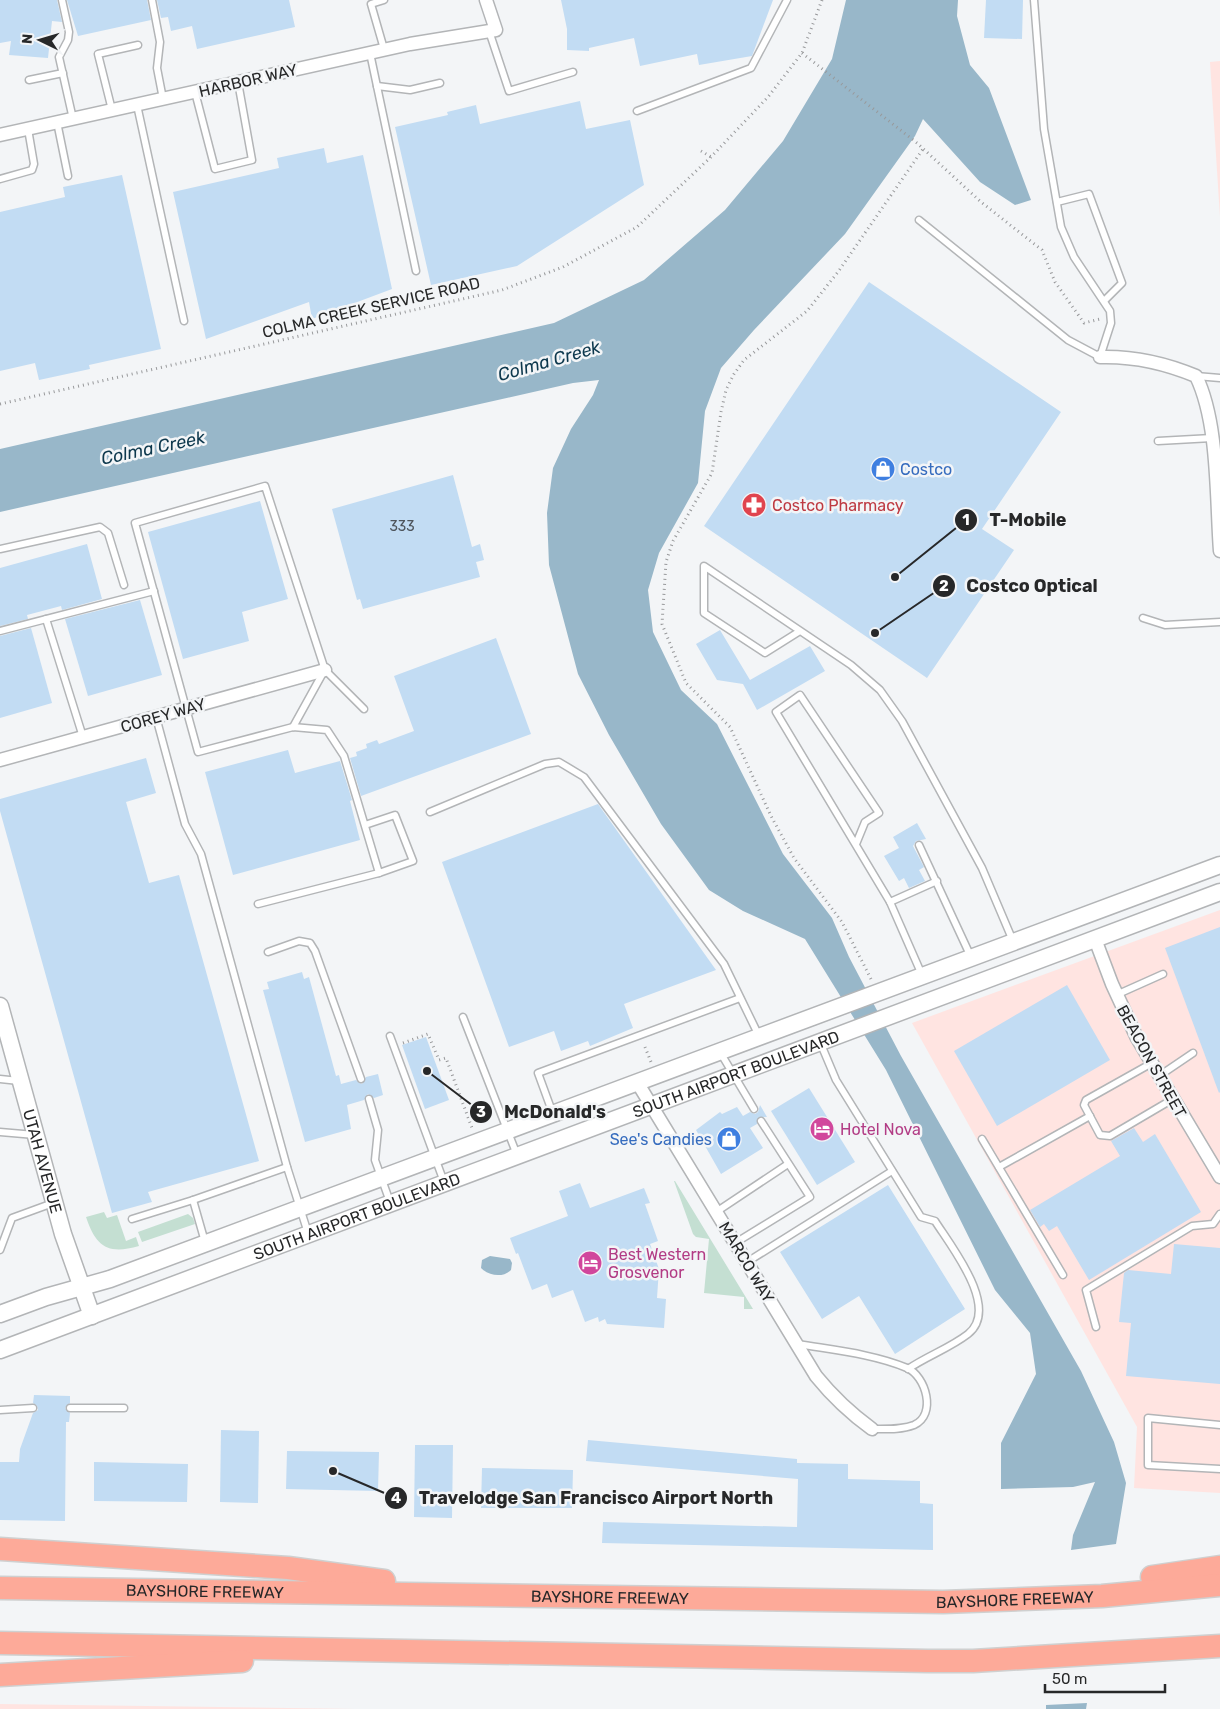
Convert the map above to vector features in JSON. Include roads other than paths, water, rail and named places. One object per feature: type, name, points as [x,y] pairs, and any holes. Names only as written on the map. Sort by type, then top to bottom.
[{"type":"highway","points":[[0,1549],[288,1568],[476,1594]]},
{"type":"highway","points":[[862,1602],[1015,1594],[1220,1568]]},
{"type":"highway","name":"BAYSHORE FREEWAY","points":[[0,1588],[476,1594],[862,1602],[1022,1600],[1220,1585]]},
{"type":"highway","points":[[0,1643],[937,1661],[1217,1647]]},
{"type":"highway","points":[[0,1675],[170,1667],[362,1651]]},
{"type":"street","points":[[486,0],[492,30]]},
{"type":"street","name":"HARBOR WAY","points":[[0,135],[384,49],[442,37],[492,30]]},
{"type":"street","points":[[1100,357],[1141,359],[1196,376],[1209,411],[1220,552]]},
{"type":"street","name":"COREY WAY","points":[[0,760],[325,670]]},
{"type":"street","name":"SOUTH AIRPORT BOULEVARD","points":[[0,1314],[110,1279],[835,1009],[872,988],[922,976],[1220,865]]},
{"type":"street","name":"SOUTH AIRPORT BOULEVARD","points":[[0,1350],[1220,892]]},
{"type":"street","name":"BEACON STREET","points":[[1095,939],[1116,995],[1159,1076],[1220,1177]]},
{"type":"street","name":"UTAH AVENUE","points":[[0,1006],[54,1202],[92,1316]]},
{"type":"street","name":"MARCO WAY","points":[[637,1082],[816,1376],[833,1397],[851,1414],[872,1429]]},
{"type":"lane","points":[[62,0],[68,40],[59,57],[73,119]]},
{"type":"lane","points":[[152,0],[160,42],[157,68],[164,99]]},
{"type":"lane","points":[[384,0],[371,4],[384,49]]},
{"type":"lane","points":[[637,111],[751,68],[787,0]]},
{"type":"lane","points":[[919,220],[1068,340],[1100,357],[1111,323],[1110,311],[1074,257],[1061,226],[1044,128],[1034,0]]},
{"type":"lane","points":[[492,30],[509,91],[573,72]]},
{"type":"lane","points":[[112,110],[98,54],[138,45]]},
{"type":"lane","points":[[370,53],[416,271]]},
{"type":"lane","points":[[28,80],[63,72]]},
{"type":"lane","points":[[195,92],[215,169],[252,160],[238,82]]},
{"type":"lane","points":[[377,86],[410,90],[440,83]]},
{"type":"lane","points":[[137,105],[184,321]]},
{"type":"lane","points":[[58,122],[68,176]]},
{"type":"lane","points":[[0,179],[32,170],[34,164],[28,129]]},
{"type":"lane","points":[[1057,202],[1090,194],[1122,283],[1104,301]]},
{"type":"lane","points":[[1196,376],[1220,378]]},
{"type":"lane","points":[[1158,442],[1212,438]]},
{"type":"lane","points":[[364,709],[325,670],[264,486],[135,523],[198,752],[293,727],[327,730],[344,756],[379,874]]},
{"type":"lane","points":[[0,549],[100,527],[108,533],[124,585]]},
{"type":"lane","points":[[800,631],[765,653],[704,613],[704,566],[800,631],[866,677],[893,707],[982,868],[1014,942]]},
{"type":"lane","points":[[0,631],[154,590]]},
{"type":"lane","points":[[1143,618],[1164,625],[1220,622]]},
{"type":"lane","points":[[46,619],[83,737]]},
{"type":"lane","points":[[293,727],[325,670]]},
{"type":"lane","points":[[856,844],[865,822],[879,813],[800,695],[776,712],[890,902],[922,976]]},
{"type":"lane","points":[[156,717],[185,824],[201,854],[299,1208],[309,1234]]},
{"type":"lane","points":[[430,812],[545,764],[559,762],[584,777],[724,964],[760,1037]]},
{"type":"lane","points":[[258,904],[379,874],[412,862],[395,815],[365,825]]},
{"type":"lane","points":[[919,845],[972,958]]},
{"type":"lane","points":[[890,902],[937,881]]},
{"type":"lane","points":[[268,952],[299,941],[310,944],[315,950],[361,1078]]},
{"type":"lane","points":[[1116,995],[1163,974]]},
{"type":"lane","points":[[553,1114],[538,1073],[740,998]]},
{"type":"lane","points":[[463,1016],[517,1156]]},
{"type":"lane","points":[[390,1036],[444,1183]]},
{"type":"lane","points":[[820,1041],[836,1080],[922,1217],[935,1221],[974,1282],[977,1298],[976,1323],[969,1333],[908,1368]]},
{"type":"lane","points":[[720,1052],[754,1109]]},
{"type":"lane","points":[[1159,1076],[1193,1053]]},
{"type":"lane","points":[[1152,1063],[1086,1100],[1084,1105],[1100,1135],[1110,1136],[1173,1099]]},
{"type":"lane","points":[[0,1079],[21,1081]]},
{"type":"lane","points":[[369,1099],[378,1130],[375,1160],[391,1203]]},
{"type":"lane","points":[[999,1167],[1090,1116]]},
{"type":"lane","points":[[735,1243],[810,1197],[761,1121]]},
{"type":"lane","points":[[0,1132],[36,1135]]},
{"type":"lane","points":[[982,1139],[1064,1275]]},
{"type":"lane","points":[[716,1212],[788,1164]]},
{"type":"lane","points":[[132,1220],[288,1167]]},
{"type":"lane","points":[[747,1262],[892,1170]]},
{"type":"lane","points":[[193,1200],[206,1243]]},
{"type":"lane","points":[[0,1250],[12,1218],[54,1202]]},
{"type":"lane","points":[[1096,1327],[1086,1290],[1192,1226],[1213,1224],[1220,1214]]},
{"type":"lane","points":[[798,1344],[908,1368],[916,1375],[924,1389],[927,1407],[924,1416],[915,1424],[900,1429],[872,1429]]},
{"type":"lane","points":[[0,1410],[33,1408]]},
{"type":"lane","points":[[70,1408],[124,1408]]},
{"type":"lane","points":[[1220,1425],[1148,1418],[1148,1464],[1220,1470]]},
{"type":"water","name":"Colma Creek","points":[[846,0],[958,0],[957,16],[970,65],[989,88],[1031,200],[1015,205],[980,182],[923,119],[915,136],[845,234],[754,330],[721,368],[705,411],[698,483],[659,553],[648,590],[653,632],[681,690],[717,724],[783,854],[832,918],[849,957],[901,1056],[1081,1371],[1114,1442],[1126,1483],[1116,1544],[1071,1550],[1073,1535],[1095,1482],[1073,1487],[1001,1489],[1001,1443],[1036,1374],[1030,1333],[995,1290],[886,1070],[805,939],[743,911],[709,890],[661,824],[609,735],[578,674],[549,565],[547,513],[553,468],[571,429],[593,395],[599,380],[573,383],[0,512],[0,449],[554,323],[644,280],[725,210],[783,141],[832,59]]},
{"type":"water","points":[[490,1256],[510,1259],[512,1263],[511,1270],[500,1275],[484,1271],[481,1268],[482,1260]]},
{"type":"water","points":[[1087,1703],[1086,1709],[1046,1709],[1046,1705]]},
{"type":"place","name":"Costco","points":[[883,469]]},
{"type":"place","name":"Costco Pharmacy","points":[[754,505]]},
{"type":"place","name":"T-Mobile","points":[[895,577]]},
{"type":"place","name":"Costco Optical","points":[[875,633]]},
{"type":"place","name":"McDonald's","points":[[427,1071]]},
{"type":"place","name":"Hotel Nova","points":[[822,1129]]},
{"type":"place","name":"See's Candies","points":[[729,1139]]},
{"type":"place","name":"Best Western Grosvenor","points":[[590,1263]]},
{"type":"place","name":"Travelodge San Francisco Airport North","points":[[333,1471]]}]
